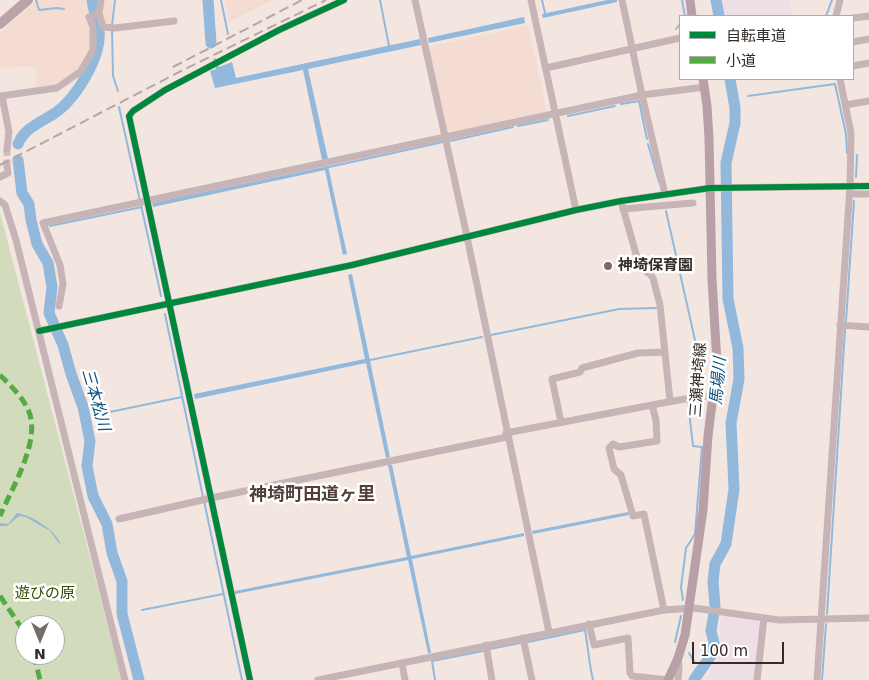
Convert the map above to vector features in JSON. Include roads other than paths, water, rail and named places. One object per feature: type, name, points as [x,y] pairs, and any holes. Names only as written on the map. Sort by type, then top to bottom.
[{"type":"highway","points":[[0,24],[28,0]]},
{"type":"main road","points":[[690,0],[692,15]]},
{"type":"main road","name":"三瀬神埼線","points":[[668,680],[685,636],[689,609],[703,510],[716,354],[712,279],[714,188],[704,83]]},
{"type":"street","points":[[101,0],[99,13],[103,27],[112,28],[174,21]]},
{"type":"street","points":[[250,680],[206,499],[170,303],[143,202],[129,116],[133,111],[165,90],[279,30],[344,0]]},
{"type":"street","points":[[415,0],[446,138],[549,632]]},
{"type":"street","points":[[531,0],[576,210]]},
{"type":"street","points":[[622,0],[665,194]]},
{"type":"street","points":[[836,15],[840,0]]},
{"type":"street","points":[[7,149],[9,132],[1,96],[57,88],[81,71],[93,50],[92,27],[89,16],[99,13]]},
{"type":"street","points":[[854,18],[869,16]]},
{"type":"street","points":[[546,68],[679,38]]},
{"type":"street","points":[[854,42],[869,39]]},
{"type":"street","points":[[854,66],[869,63]]},
{"type":"street","points":[[817,680],[850,190],[851,133],[840,80]]},
{"type":"street","points":[[59,306],[63,284],[60,265],[43,223],[704,83]]},
{"type":"street","points":[[845,105],[869,101]]},
{"type":"street","points":[[0,177],[8,173],[7,166]]},
{"type":"street","points":[[850,190],[869,186]]},
{"type":"street","points":[[42,330],[65,328],[170,303],[343,267],[576,210],[621,201],[665,194],[735,187],[850,190],[869,194]]},
{"type":"street","points":[[0,201],[4,205],[11,224],[42,330],[125,680]]},
{"type":"street","points":[[621,201],[640,268],[653,278],[660,305],[670,401]]},
{"type":"street","points":[[623,210],[693,203]]},
{"type":"street","points":[[840,325],[869,327]]},
{"type":"street","points":[[561,422],[552,379],[580,372],[582,368],[638,353],[665,352]]},
{"type":"street","points":[[119,519],[561,422],[670,401],[701,396],[713,397]]},
{"type":"street","points":[[652,405],[656,420],[657,441],[620,447],[613,444],[609,448],[614,469],[621,475],[633,516],[644,514],[664,610]]},
{"type":"street","points":[[318,680],[664,610],[705,609],[779,620],[869,618]]},
{"type":"street","points":[[757,680],[764,618]]},
{"type":"street","points":[[589,624],[594,645],[628,638],[630,673],[632,676],[668,680]]},
{"type":"street","points":[[523,638],[532,680]]},
{"type":"street","points":[[486,645],[492,680]]},
{"type":"street","points":[[678,658],[678,680]]},
{"type":"street","points":[[402,663],[406,680]]},
{"type":"water","points":[[607,0],[617,0],[617,2],[543,18],[542,14]]},
{"type":"water","points":[[524,17],[525,23],[429,43],[428,38]]},
{"type":"water","points":[[420,39],[421,45],[308,69],[328,159],[322,160],[303,70],[215,88],[210,71],[216,69],[213,59],[216,58],[219,67],[232,62],[236,78]]},
{"type":"water","points":[[328,166],[347,254],[343,255],[325,170],[153,207],[152,203]]},
{"type":"water","points":[[352,274],[390,457],[386,458],[366,363],[195,399],[194,394],[365,359],[348,275]]},
{"type":"water","points":[[388,465],[392,465],[411,556],[524,533],[524,536],[412,559],[431,653],[428,653],[408,560],[235,594],[235,591],[407,557]]},
{"type":"water","points":[[628,512],[629,515],[533,534],[532,531]]},
{"type":"water","points":[[17,513],[29,517],[49,529],[59,540],[61,546],[50,531],[26,517],[19,516],[7,526],[0,526],[0,523],[8,524]]},
{"type":"waterway","points":[[36,0],[39,10],[64,9]]},
{"type":"waterway","name":"三本松川","points":[[18,144],[28,130],[52,115],[69,100],[92,65],[99,41],[99,30],[92,0]]},
{"type":"waterway","points":[[112,25],[115,0]]},
{"type":"waterway","points":[[208,0],[211,43]]},
{"type":"waterway","points":[[221,0],[228,34]]},
{"type":"waterway","points":[[380,0],[389,46]]},
{"type":"waterway","points":[[542,0],[545,13]]},
{"type":"waterway","points":[[682,0],[685,15]]},
{"type":"waterway","name":"馬場川","points":[[716,0],[719,15]]},
{"type":"waterway","points":[[826,15],[832,0]]},
{"type":"waterway","points":[[676,29],[679,25]]},
{"type":"waterway","points":[[112,29],[113,76],[118,91]]},
{"type":"waterway","name":"馬場川","points":[[694,680],[712,654],[714,643],[711,631],[715,606],[713,581],[715,564],[726,544],[734,489],[731,423],[739,379],[738,348],[728,299],[726,163],[735,123],[735,108],[730,80]]},
{"type":"waterway","points":[[748,96],[835,84],[846,134],[847,153]]},
{"type":"waterway","points":[[621,104],[639,101],[647,139]]},
{"type":"waterway","points":[[568,116],[615,106]]},
{"type":"waterway","points":[[119,107],[140,201]]},
{"type":"waterway","points":[[518,126],[548,120]]},
{"type":"waterway","points":[[450,141],[513,127]]},
{"type":"waterway","points":[[329,167],[443,142]]},
{"type":"waterway","points":[[648,144],[659,182]]},
{"type":"waterway","points":[[856,177],[857,155]]},
{"type":"waterway","name":"三本松川","points":[[18,160],[22,193],[29,204],[37,244],[48,263],[52,287],[49,313],[63,345],[83,407],[90,441],[87,466],[93,496],[107,524],[112,553],[122,581],[122,614],[139,680]]},
{"type":"waterway","points":[[846,321],[854,201]]},
{"type":"waterway","points":[[141,205],[161,296]]},
{"type":"waterway","points":[[50,226],[142,207]]},
{"type":"waterway","points":[[666,211],[695,340],[699,393]]},
{"type":"waterway","points":[[491,335],[619,309],[656,308]]},
{"type":"waterway","points":[[165,314],[203,497]]},
{"type":"waterway","points":[[827,614],[845,330]]},
{"type":"waterway","points":[[370,360],[482,337]]},
{"type":"waterway","points":[[105,413],[182,397]]},
{"type":"waterway","points":[[683,600],[681,587],[686,548],[695,534],[702,447],[693,446],[688,402]]},
{"type":"waterway","points":[[204,501],[242,680]]},
{"type":"waterway","points":[[142,610],[223,594]]},
{"type":"waterway","points":[[675,642],[681,616]]},
{"type":"waterway","points":[[822,680],[826,624]]},
{"type":"waterway","points":[[528,642],[585,630],[593,680]]},
{"type":"waterway","points":[[490,649],[520,643]]},
{"type":"waterway","points":[[435,680],[432,661],[483,651]]},
{"type":"waterway","points":[[689,653],[695,663]]},
{"type":"waterway","name":"馬場川","points":[[698,667],[700,671]]},
{"type":"tunnel","points":[[7,149],[7,166]]},
{"type":"railway","points":[[173,67],[302,0]]},
{"type":"railway","points":[[0,165],[181,71],[326,0]]},
{"type":"place","name":"神埼保育園","points":[[608,266]]},
{"type":"district","name":"神埼町田道ヶ里","points":[[312,495]]},
{"type":"park label","name":"遊びの原","points":[[45,594]]}]
